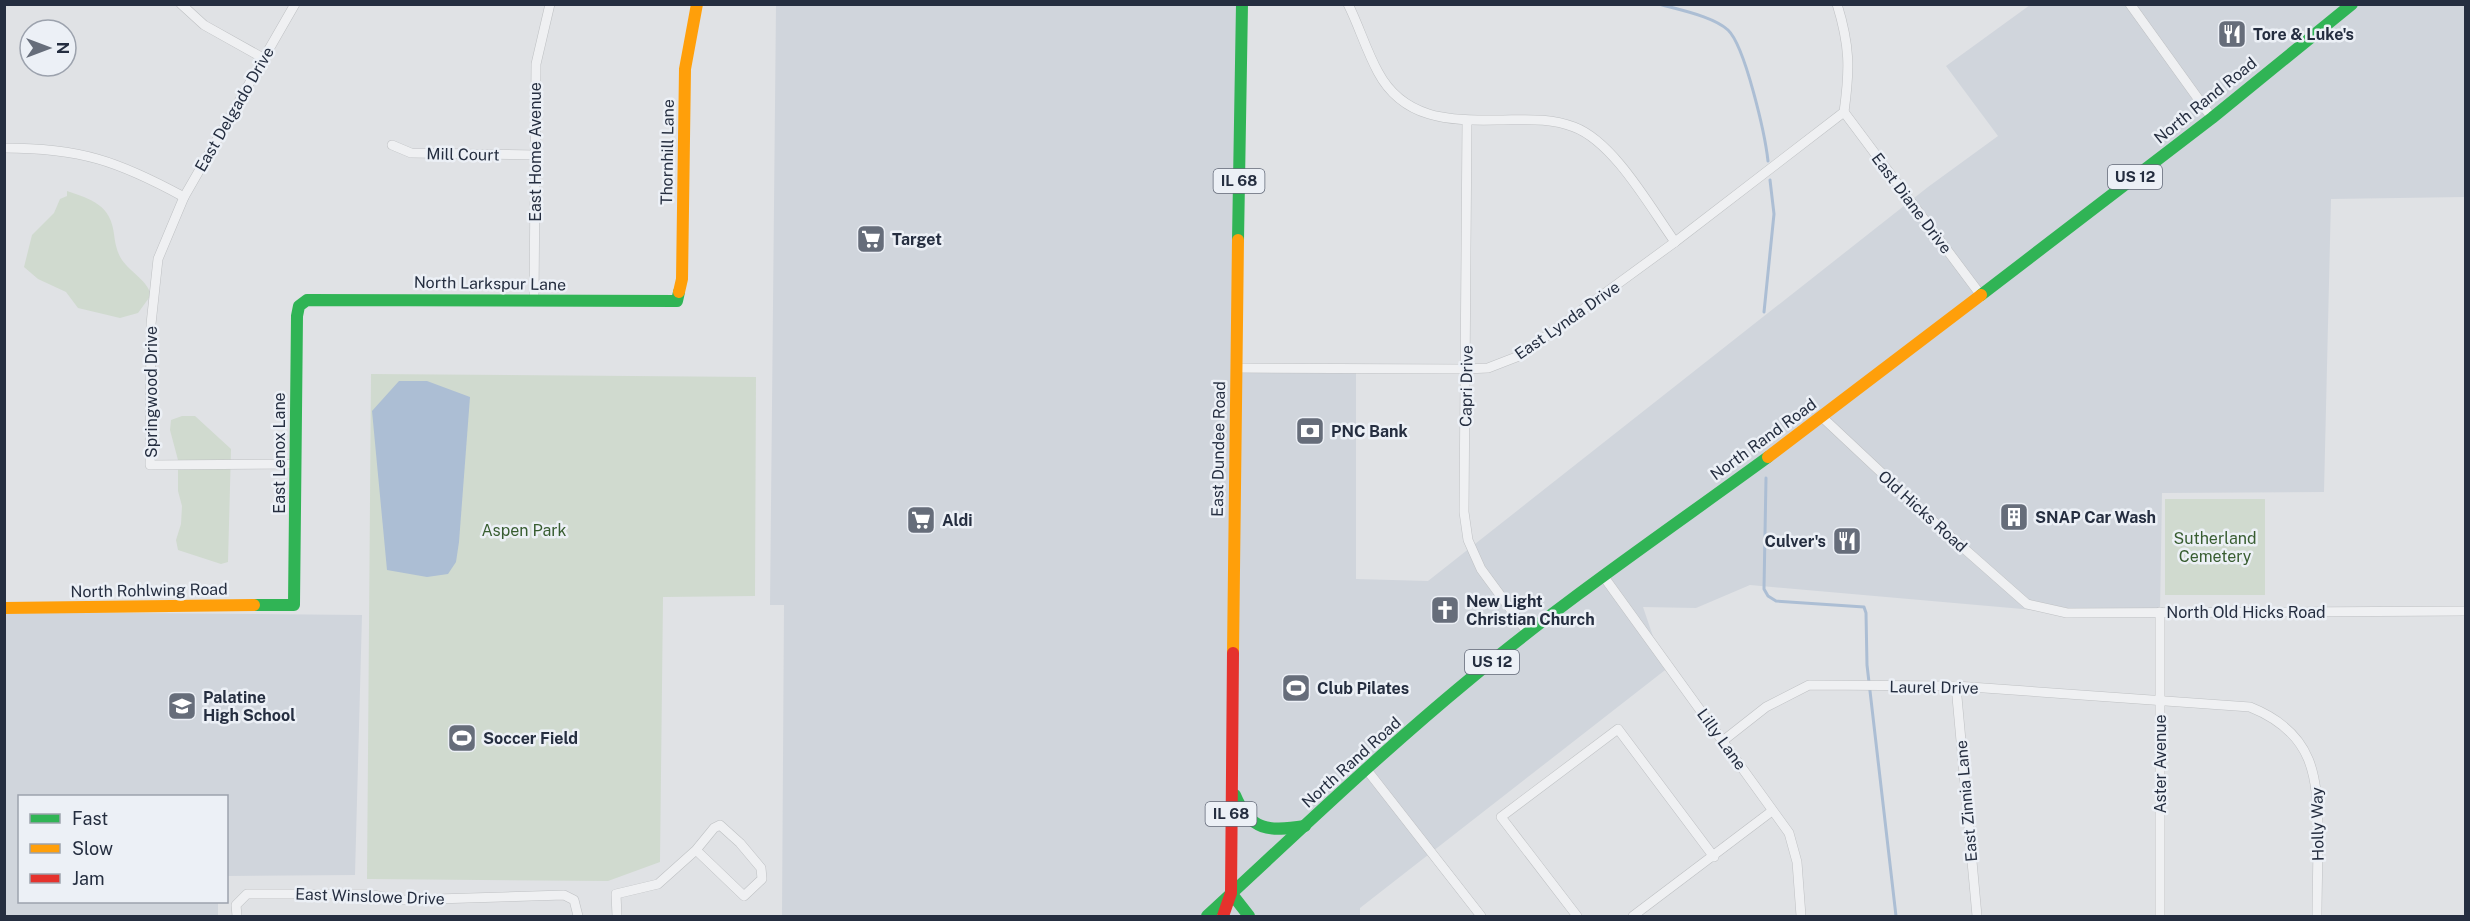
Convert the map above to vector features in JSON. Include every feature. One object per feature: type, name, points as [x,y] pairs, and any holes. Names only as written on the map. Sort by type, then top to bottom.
[{"type":"main road","name":"Thornhill Lane","points":[[677,301],[682,279],[685,69],[697,4]]},
{"type":"main road","name":"East Dundee Road","points":[[1223,916],[1231,893],[1242,4]]},
{"type":"main road","name":"North Rand Road","points":[[1207,916],[1469,680],[1528,633],[1822,417],[2212,118],[2352,4]]},
{"type":"main road","name":"North Larkspur Lane","points":[[303,302],[312,298],[677,301]]},
{"type":"main road","name":"East Lenox Lane","points":[[294,605],[297,316],[303,302]]},
{"type":"main road","name":"North Rohlwing Road","points":[[4,608],[294,605]]},
{"type":"main road","points":[[1232,781],[1239,807],[1249,820],[1259,827],[1271,830],[1305,826]]},
{"type":"main road","points":[[1231,893],[1250,916]]},
{"type":"street","points":[[182,4],[204,25],[264,58]]},
{"type":"street","name":"East Delgado Drive","points":[[176,214],[295,4]]},
{"type":"street","points":[[538,4],[550,6]]},
{"type":"street","points":[[1348,4],[1377,71],[1387,87],[1406,104],[1429,115],[1467,121],[1545,119],[1575,127],[1610,152],[1675,242]]},
{"type":"street","points":[[1837,4],[1847,35],[1849,73],[1844,112]]},
{"type":"street","points":[[2130,4],[2212,118]]},
{"type":"street","name":"East Home Avenue","points":[[534,300],[536,64],[550,6]]},
{"type":"street","name":"East Lynda Drive","points":[[1236,368],[1466,369],[1488,368],[1519,356],[1675,242],[1844,112]]},
{"type":"street","name":"East Diane Drive","points":[[1844,112],[1980,294]]},
{"type":"street","name":"Capri Drive","points":[[1467,121],[1464,512],[1468,540],[1481,569],[1528,633]]},
{"type":"street","name":"Mill Court","points":[[392,145],[411,153],[535,154]]},
{"type":"street","points":[[4,148],[54,150],[96,157],[139,173],[184,197]]},
{"type":"street","name":"Springwood Drive","points":[[176,214],[158,259],[151,324],[150,465],[295,464]]},
{"type":"street","name":"Old Hicks Road","points":[[1822,417],[1934,522],[2027,604]]},
{"type":"street","name":"Lilly Lane","points":[[1604,577],[1790,834],[1797,861],[1801,916]]},
{"type":"street","name":"North Old Hicks Road","points":[[2027,604],[2067,613],[2466,611]]},
{"type":"street","name":"Aster Avenue","points":[[2160,612],[2160,916]]},
{"type":"street","name":"Laurel Drive","points":[[1724,740],[1766,707],[1809,685],[1956,686],[2160,702]]},
{"type":"street","name":"East Zinnia Lane","points":[[1956,686],[1977,916]]},
{"type":"street","name":"Holly Way","points":[[2160,702],[2250,706],[2278,722],[2296,739],[2310,763],[2317,789],[2317,916]]},
{"type":"street","points":[[1577,916],[1501,817],[1618,729],[1713,856]]},
{"type":"street","points":[[1367,770],[1481,916]]},
{"type":"street","points":[[1633,916],[1772,811]]},
{"type":"street","points":[[617,916],[616,894],[658,884],[696,850],[714,828],[720,825],[761,868],[762,879],[744,896],[696,850]]},
{"type":"street","name":"East Winslowe Drive","points":[[237,916],[236,905],[247,894],[366,894],[404,900],[564,895],[574,900],[578,916]]},
{"type":"shaded area","points":[[776,5],[1242,5],[1236,368],[1356,370],[1356,579],[1428,581],[1928,187],[1998,136],[1946,66],[2030,5],[2465,5],[2465,197],[2331,199],[2324,492],[2162,493],[2160,612],[2067,613],[1750,585],[1696,608],[1643,607],[1659,654],[1669,667],[1360,908],[1360,916],[782,916],[784,605],[770,605]]},
{"type":"shaded area","name":"Palatine High School","points":[[5,612],[362,615],[355,875],[228,876],[228,795],[18,795],[18,903],[218,903],[218,916],[5,916]]},
{"type":"green space","points":[[67,191],[92,200],[109,216],[120,257],[146,285],[151,295],[138,313],[120,318],[78,308],[66,292],[38,279],[24,267],[32,235],[54,213],[60,199],[67,196]]},
{"type":"green space","name":"Aspen Park","points":[[371,374],[756,377],[755,596],[663,597],[660,862],[608,881],[367,879]]},
{"type":"green space","points":[[182,416],[195,416],[231,449],[228,562],[221,564],[178,550],[176,540],[181,524],[182,506],[178,491],[178,460],[170,430],[171,420]]},
{"type":"green space","name":"Sutherland Cemetery","points":[[2165,499],[2265,499],[2265,595],[2165,595]]},
{"type":"water","points":[[399,381],[427,381],[470,397],[459,542],[456,562],[448,574],[427,577],[387,570],[372,411]]},
{"type":"waterway","points":[[1659,4],[1714,21],[1728,30],[1741,53],[1747,71],[1763,131],[1768,161]]},
{"type":"waterway","points":[[1764,312],[1774,214],[1770,180]]},
{"type":"waterway","points":[[1766,478],[1764,589],[1768,596],[1776,601],[1864,607],[1866,613],[1867,665],[1896,916]]},
{"type":"traffic: fast","points":[[1238,240],[1242,4]]},
{"type":"traffic: fast","points":[[1981,295],[2212,118],[2352,4]]},
{"type":"traffic: fast","points":[[254,605],[294,605],[297,316],[299,306],[307,300],[677,301],[679,292]]},
{"type":"traffic: fast","points":[[1207,916],[1370,766],[1470,679],[1580,593],[1768,457]]},
{"type":"traffic: fast","points":[[1235,795],[1247,816],[1262,826],[1281,829],[1305,826]]},
{"type":"traffic: fast","points":[[1231,893],[1249,916]]},
{"type":"traffic: slow","points":[[679,292],[682,279],[685,69],[697,4]]},
{"type":"traffic: slow","points":[[1233,653],[1238,240]]},
{"type":"traffic: slow","points":[[1768,457],[1981,295]]},
{"type":"traffic: slow","points":[[4,608],[254,605]]},
{"type":"traffic: jam","points":[[1223,916],[1231,893],[1233,653]]},
{"type":"place","name":"Tore & Luke's","points":[[2232,34]]},
{"type":"place","name":"Target","points":[[871,239]]},
{"type":"place","name":"PNC Bank","points":[[1310,431]]},
{"type":"place","name":"SNAP Car Wash","points":[[2014,517]]},
{"type":"place","name":"Aldi","points":[[921,520]]},
{"type":"place","name":"Culver's","points":[[1847,541]]},
{"type":"place","name":"New Light Christian Church","points":[[1445,610]]},
{"type":"place","name":"Club Pilates","points":[[1296,688]]},
{"type":"place","name":"Palatine High School","points":[[182,706]]},
{"type":"place","name":"Soccer Field","points":[[462,738]]}]
